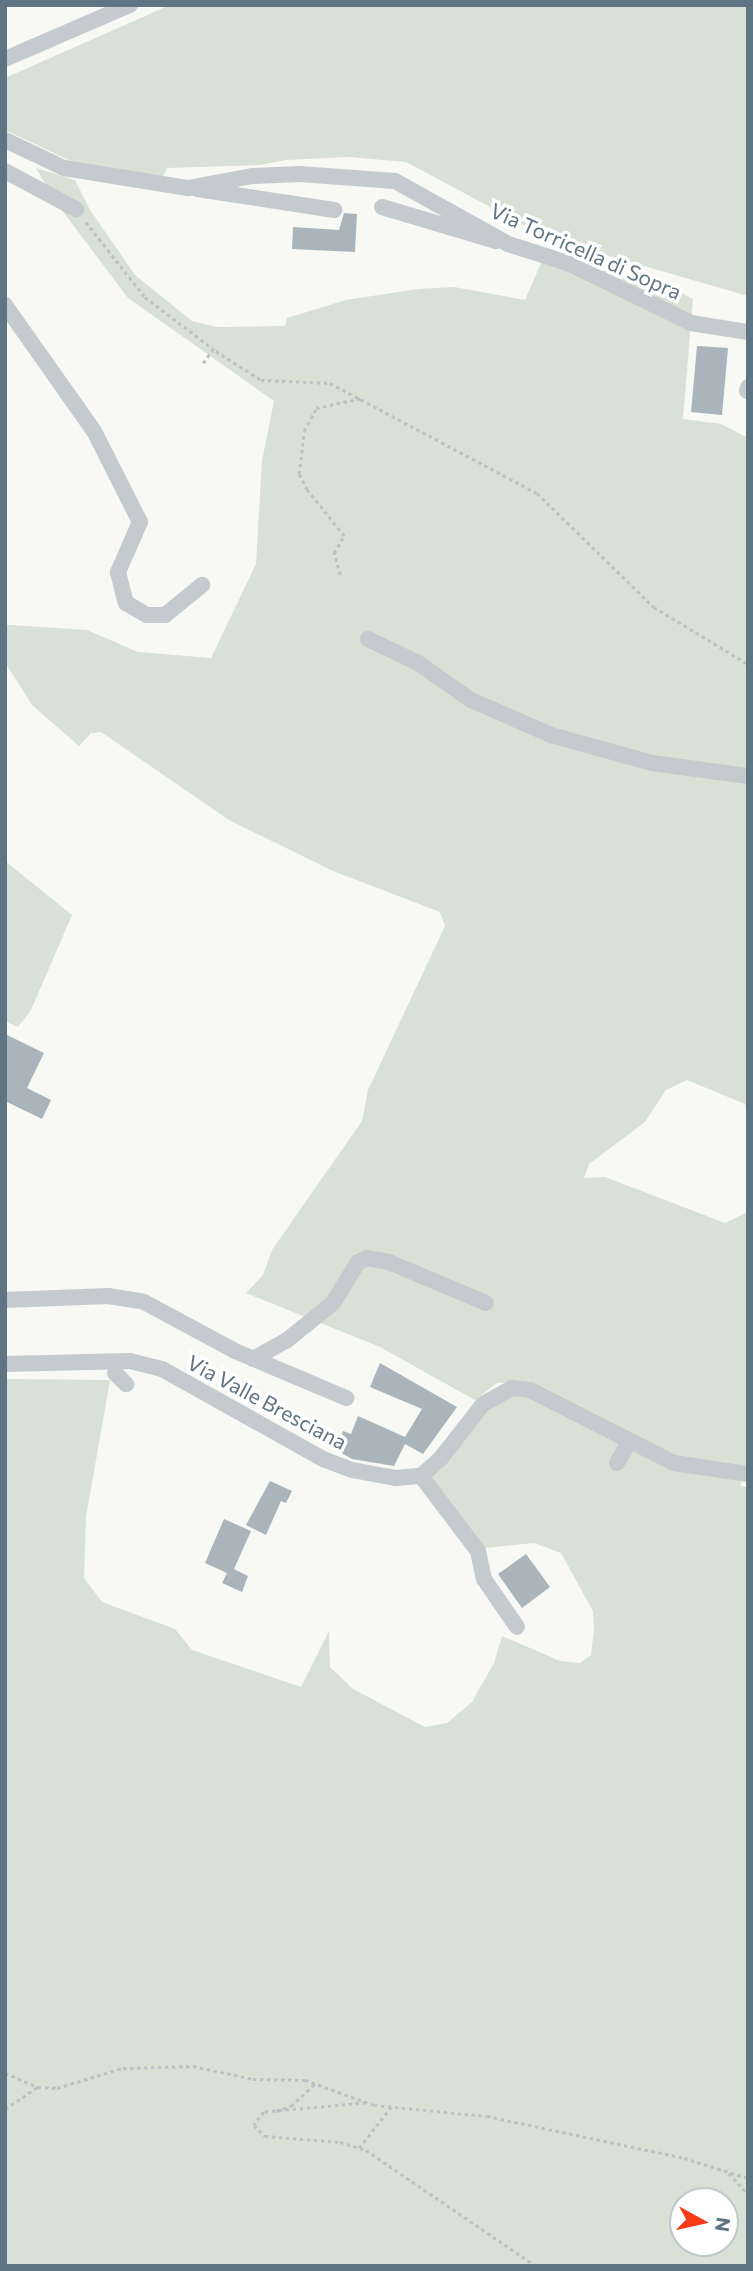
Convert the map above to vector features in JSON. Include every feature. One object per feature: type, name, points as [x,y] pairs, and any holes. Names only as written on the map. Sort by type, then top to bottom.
[{"type":"street","points":[[5,59],[130,5]]},
{"type":"street","name":"Via Torricella di Sopra","points":[[5,140],[64,168],[188,188],[253,176],[300,174],[395,181],[508,244],[568,263],[691,323],[748,332]]},
{"type":"street","points":[[5,171],[54,201],[76,209]]},
{"type":"street","points":[[188,188],[334,210]]},
{"type":"street","points":[[382,208],[508,244]]},
{"type":"street","points":[[5,305],[94,431],[140,522],[118,572],[126,603],[147,615],[165,615],[202,585]]},
{"type":"street","points":[[368,639],[418,663],[471,700],[551,735],[652,763],[748,776]]},
{"type":"street","points":[[253,1359],[286,1341],[333,1303],[358,1262],[366,1258],[389,1262],[486,1303]]},
{"type":"street","points":[[5,1300],[131,1298],[159,1308],[253,1359],[346,1398]]},
{"type":"street","name":"Via Valle Bresciana","points":[[5,1363],[130,1361],[162,1369],[323,1459],[352,1471],[396,1478],[421,1476]]},
{"type":"street","points":[[517,1627],[484,1579],[478,1551],[421,1476],[442,1458],[482,1404],[512,1388],[530,1390],[674,1464],[748,1474]]},
{"type":"street","points":[[617,1463],[629,1442]]},
{"type":"path","points":[[76,209],[145,298],[213,349],[261,380],[330,383],[537,493],[654,607],[748,664]]},
{"type":"path","points":[[203,363],[213,349]]},
{"type":"path","points":[[340,575],[334,553],[344,536],[307,490],[299,474],[304,431],[316,408],[362,398]]},
{"type":"path","points":[[5,2073],[38,2087],[57,2088],[124,2068],[165,2065],[316,2084],[369,2103],[487,2116],[684,2158],[748,2178]]},
{"type":"path","points":[[275,2112],[291,2106],[316,2084]]},
{"type":"path","points":[[5,2109],[38,2087]]},
{"type":"path","points":[[369,2103],[264,2112],[255,2119],[256,2129],[265,2136],[359,2148],[449,2203],[536,2266]]},
{"type":"path","points":[[359,2148],[391,2107]]},
{"type":"path","points":[[727,2171],[748,2194]]},
{"type":"shaded area","points":[[170,5],[748,5],[748,296],[550,239],[406,162],[349,157],[286,160],[260,165],[167,168],[162,179],[109,172],[71,161],[5,130],[5,78]]},
{"type":"shaded area","points":[[36,168],[75,180],[90,210],[135,275],[192,321],[217,327],[285,326],[287,318],[346,300],[418,289],[454,287],[525,300],[545,254],[680,292],[693,299],[683,419],[721,424],[748,438],[748,1119],[745,1104],[687,1080],[666,1090],[645,1122],[589,1164],[584,1178],[605,1177],[725,1223],[748,1212],[748,1465],[740,1486],[748,1487],[748,2266],[5,2266],[5,1379],[110,1380],[86,1517],[84,1578],[102,1602],[175,1629],[192,1650],[301,1687],[329,1631],[330,1667],[353,1689],[425,1727],[447,1723],[472,1702],[494,1663],[502,1636],[560,1661],[580,1663],[591,1655],[594,1629],[593,1611],[561,1553],[534,1543],[484,1548],[427,1476],[480,1413],[517,1382],[497,1383],[475,1400],[380,1347],[246,1293],[263,1275],[272,1250],[362,1121],[368,1090],[445,926],[440,912],[333,871],[229,820],[101,732],[91,733],[79,746],[32,705],[5,662],[5,625],[87,630],[138,652],[211,658],[256,564],[262,461],[274,401],[128,298],[55,201]]},
{"type":"shaded area","points":[[5,861],[72,915],[31,1010],[18,1027],[5,1021]]},
{"type":"building","points":[[344,213],[357,214],[355,252],[292,249],[293,227],[339,230]]},
{"type":"building","points":[[697,346],[728,348],[722,415],[691,412]]},
{"type":"building","points":[[5,1034],[44,1053],[27,1088],[51,1100],[42,1119],[5,1101]]},
{"type":"building","points":[[380,1363],[457,1407],[423,1454],[405,1444],[394,1466],[352,1459],[336,1450],[343,1431],[351,1434],[358,1416],[405,1437],[422,1409],[370,1387]]},
{"type":"building","points":[[270,1481],[292,1491],[286,1503],[281,1501],[266,1535],[246,1525]]},
{"type":"building","points":[[224,1519],[251,1531],[234,1569],[248,1576],[242,1592],[222,1583],[227,1573],[205,1563]]},
{"type":"building","points":[[526,1554],[550,1587],[522,1608],[498,1574]]}]
